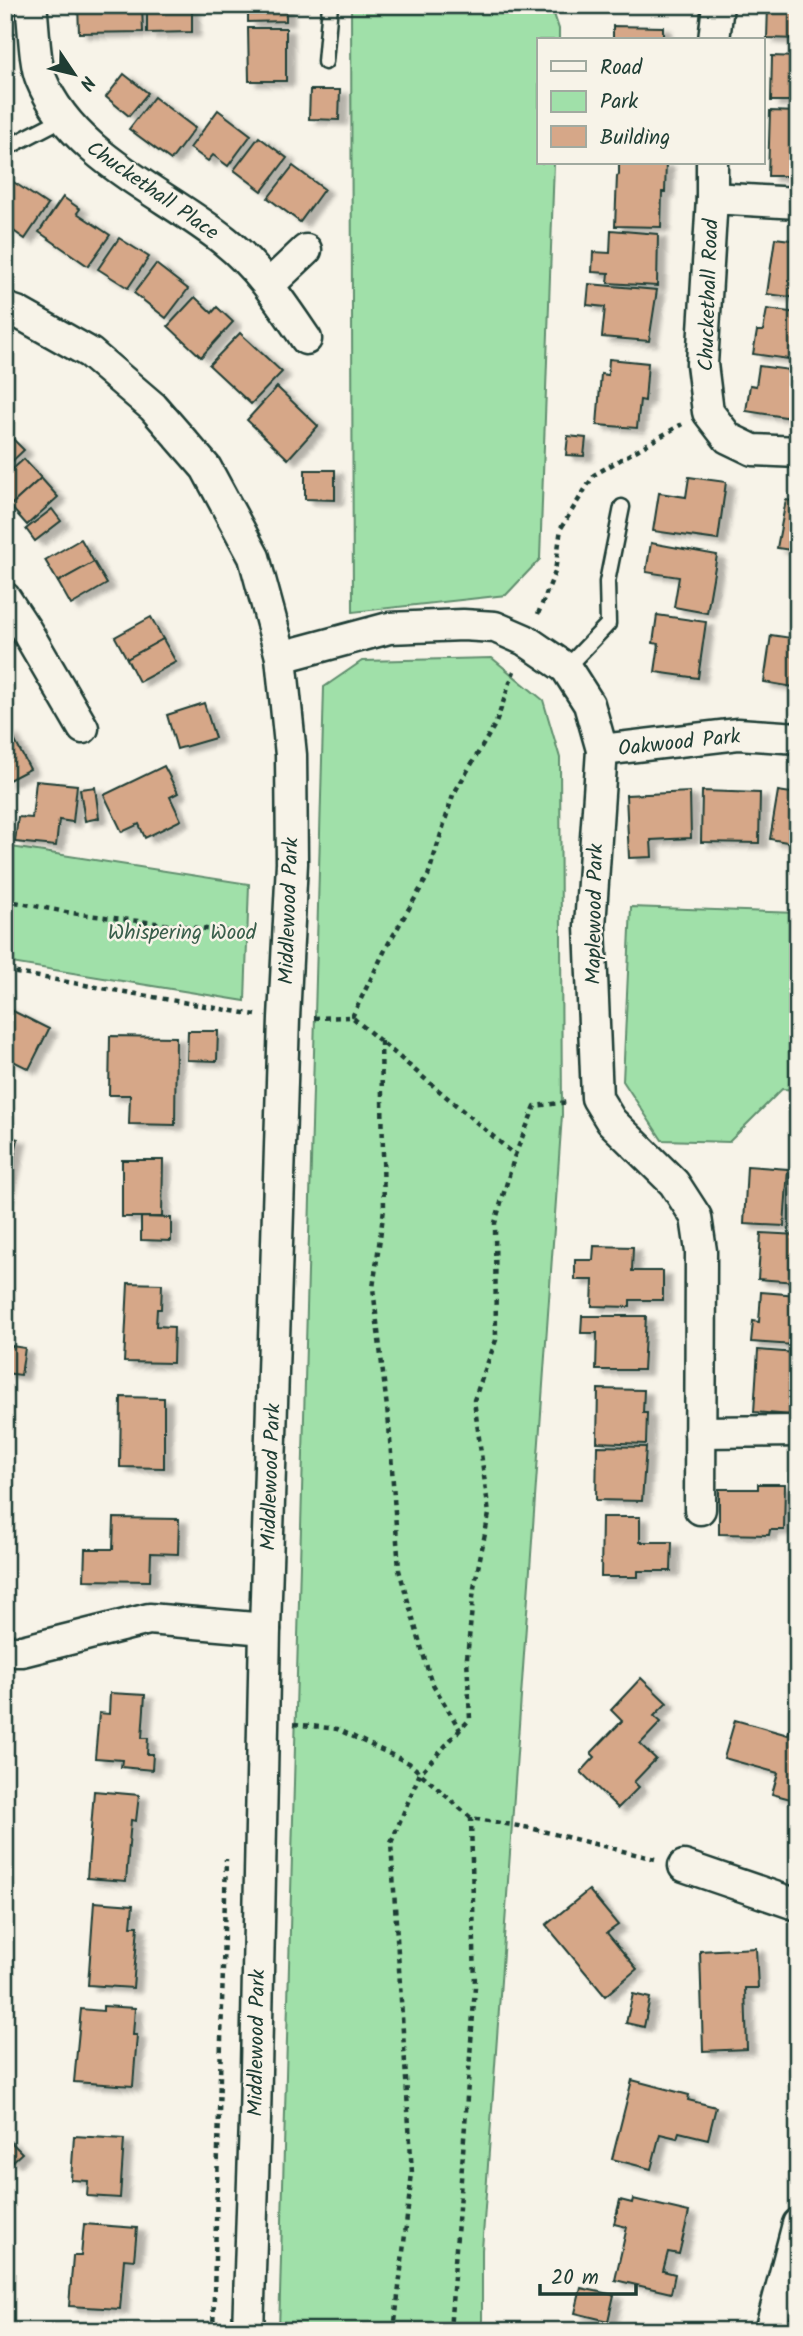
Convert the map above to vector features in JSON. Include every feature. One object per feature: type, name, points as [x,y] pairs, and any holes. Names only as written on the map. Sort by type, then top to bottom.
[{"type":"street","name":"Chuckethall Place","points":[[32,5],[40,77],[62,118],[85,143],[227,242],[269,285],[306,339]]},
{"type":"street","points":[[714,38],[718,5]]},
{"type":"street","name":"Chuckethall Road","points":[[712,164],[702,363],[708,412],[728,438],[753,450],[798,452]]},
{"type":"street","name":"Chuckethall Road","points":[[712,198],[798,203]]},
{"type":"street","points":[[269,285],[306,250]]},
{"type":"street","name":"Middlewood Park","points":[[5,308],[90,353],[153,407],[206,468],[254,557],[281,657],[292,769],[292,863],[284,1018],[262,1709],[255,2120],[248,2331]]},
{"type":"street","points":[[5,598],[83,728]]},
{"type":"street","name":"Maplewood Park","points":[[281,657],[389,628],[463,625],[495,627],[525,640],[566,668],[589,704],[602,750],[590,926],[597,1098]]},
{"type":"street","name":"Oakwood Park","points":[[602,750],[738,734],[798,738]]},
{"type":"street","points":[[597,1098],[611,1121],[674,1183],[696,1217],[701,1251],[700,1509]]},
{"type":"street","points":[[701,1432],[798,1431]]},
{"type":"street","points":[[5,1651],[22,1651],[149,1619],[265,1629]]},
{"type":"street","points":[[684,1866],[798,1905]]},
{"type":"street","points":[[770,2331],[798,2224]]},
{"type":"lane","points":[[325,62],[330,5]]},
{"type":"lane","points":[[5,146],[12,145],[62,118]]},
{"type":"lane","points":[[566,668],[608,624],[607,582],[622,507]]},
{"type":"path","points":[[352,1017],[387,946],[428,876],[453,795],[496,723],[525,640]]},
{"type":"path","points":[[5,900],[71,913],[258,936]]},
{"type":"path","points":[[5,971],[253,1014],[284,1018],[352,1017],[515,1154]]},
{"type":"path","points":[[253,1014],[254,1001]]},
{"type":"path","points":[[381,1041],[384,1209],[373,1288],[388,1425],[399,1570],[431,1682],[460,1730]]},
{"type":"path","points":[[394,2331],[412,2173],[391,1843],[420,1773],[470,1719],[467,1658],[474,1588],[489,1514],[474,1400],[496,1340],[495,1223],[515,1154],[536,1107],[597,1098]]},
{"type":"path","points":[[262,1709],[284,1709],[285,1723],[337,1729],[409,1763],[471,1818],[530,1828],[684,1866]]},
{"type":"path","points":[[450,2331],[475,1987],[471,1818]]},
{"type":"green space","points":[[351,5],[551,5],[559,29],[559,38],[537,38],[537,164],[554,164],[540,559],[506,595],[353,612]]},
{"type":"green space","points":[[492,658],[543,700],[560,758],[562,1115],[482,2250],[482,2331],[279,2331],[324,687],[362,661]]},
{"type":"green space","name":"Whispering Wood","points":[[5,846],[249,884],[245,1001],[5,962]]},
{"type":"green space","points":[[631,907],[798,913],[798,1090],[782,1089],[729,1142],[662,1140],[623,1081]]},
{"type":"building","points":[[78,5],[142,5],[143,32],[79,33]]},
{"type":"building","points":[[147,5],[192,5],[192,32],[147,33]]},
{"type":"building","points":[[248,5],[286,5],[286,21],[248,22]]},
{"type":"building","points":[[768,5],[798,5],[798,39],[767,38]]},
{"type":"building","points":[[613,26],[663,27],[663,38],[613,38]]},
{"type":"building","points":[[248,28],[286,28],[286,81],[249,81]]},
{"type":"building","points":[[772,56],[798,57],[798,101],[771,101]]},
{"type":"building","points":[[124,74],[148,93],[129,116],[106,97]]},
{"type":"building","points":[[310,90],[340,90],[339,120],[309,119]]},
{"type":"building","points":[[154,97],[195,128],[171,160],[129,129]]},
{"type":"building","points":[[218,110],[251,135],[228,166],[213,155],[208,161],[190,148]]},
{"type":"building","points":[[770,111],[798,112],[798,176],[768,176]]},
{"type":"building","points":[[259,137],[287,158],[262,191],[234,170]]},
{"type":"building","points":[[619,164],[666,164],[661,227],[615,226]]},
{"type":"building","points":[[293,166],[324,189],[300,222],[268,198]]},
{"type":"building","points":[[12,181],[48,205],[25,239],[5,225],[5,191]]},
{"type":"building","points":[[63,197],[80,209],[77,213],[110,235],[88,266],[39,232]]},
{"type":"building","points":[[611,230],[658,234],[657,286],[608,283],[609,273],[592,272],[593,252],[610,253]]},
{"type":"building","points":[[119,238],[149,257],[128,288],[98,269]]},
{"type":"building","points":[[775,238],[798,241],[798,298],[767,294]]},
{"type":"building","points":[[156,264],[188,289],[166,318],[134,293]]},
{"type":"building","points":[[589,284],[657,290],[649,341],[602,337],[605,307],[587,305]]},
{"type":"building","points":[[195,297],[212,313],[217,307],[233,322],[201,357],[168,326]]},
{"type":"building","points":[[767,309],[798,313],[796,360],[753,354],[757,331],[763,331]]},
{"type":"building","points":[[240,333],[282,372],[251,404],[209,365]]},
{"type":"building","points":[[609,359],[648,363],[645,401],[640,400],[637,428],[597,425],[601,374],[608,375]]},
{"type":"building","points":[[759,366],[798,371],[792,418],[746,411],[750,385],[756,386]]},
{"type":"building","points":[[277,387],[318,426],[288,459],[247,420]]},
{"type":"building","points":[[568,436],[586,438],[584,456],[566,455]]},
{"type":"building","points":[[13,439],[24,450],[5,468],[5,447]]},
{"type":"building","points":[[24,459],[41,478],[10,506],[5,500],[5,476]]},
{"type":"building","points":[[305,470],[335,470],[335,500],[305,499]]},
{"type":"building","points":[[689,477],[726,482],[718,540],[653,531],[659,493],[686,497]]},
{"type":"building","points":[[41,478],[58,497],[27,525],[10,506]]},
{"type":"building","points":[[786,500],[798,502],[798,551],[777,548]]},
{"type":"building","points":[[52,509],[61,521],[35,541],[26,529]]},
{"type":"building","points":[[81,539],[94,562],[58,582],[45,560]]},
{"type":"building","points":[[651,543],[717,555],[707,613],[674,607],[679,577],[646,572]]},
{"type":"building","points":[[94,562],[107,584],[71,605],[58,582]]},
{"type":"building","points":[[657,615],[706,622],[698,678],[655,672],[659,644],[653,643]]},
{"type":"building","points":[[151,617],[163,639],[127,659],[115,637]]},
{"type":"building","points":[[771,635],[798,639],[798,691],[794,690],[794,687],[764,682]]},
{"type":"building","points":[[163,639],[176,662],[139,682],[127,659]]},
{"type":"building","points":[[204,703],[215,738],[177,749],[167,715]]},
{"type":"building","points":[[10,732],[30,769],[5,782],[5,735]]},
{"type":"building","points":[[164,766],[178,793],[170,797],[181,820],[145,838],[139,824],[122,832],[104,795]]},
{"type":"building","points":[[36,781],[77,785],[73,822],[59,820],[56,846],[15,842],[18,817],[32,818]]},
{"type":"building","points":[[95,787],[99,818],[85,821],[80,789]]},
{"type":"building","points":[[702,791],[760,793],[759,843],[701,842]]},
{"type":"building","points":[[778,791],[798,794],[798,844],[770,839]]},
{"type":"building","points":[[690,792],[691,838],[651,840],[652,857],[629,858],[626,795]]},
{"type":"building","points":[[5,1007],[49,1029],[29,1069],[5,1057]]},
{"type":"building","points":[[188,1031],[218,1031],[217,1061],[187,1060]]},
{"type":"building","points":[[110,1036],[176,1037],[175,1125],[129,1124],[130,1095],[109,1095]]},
{"type":"building","points":[[5,1136],[18,1139],[5,1196]]},
{"type":"building","points":[[122,1160],[163,1160],[162,1217],[122,1217]]},
{"type":"building","points":[[747,1166],[788,1169],[784,1226],[744,1224]]},
{"type":"building","points":[[141,1217],[171,1218],[171,1241],[141,1240]]},
{"type":"building","points":[[761,1233],[798,1235],[796,1282],[758,1279]]},
{"type":"building","points":[[594,1246],[633,1247],[632,1271],[663,1271],[663,1300],[630,1300],[630,1307],[592,1306],[593,1280],[575,1280],[575,1260],[593,1260]]},
{"type":"building","points":[[128,1283],[162,1284],[161,1309],[157,1309],[156,1326],[174,1327],[173,1363],[124,1362]]},
{"type":"building","points":[[761,1292],[798,1295],[794,1345],[751,1342],[753,1321],[759,1322]]},
{"type":"building","points":[[582,1316],[646,1316],[643,1370],[596,1370],[597,1333],[581,1333]]},
{"type":"building","points":[[5,1345],[25,1348],[21,1375],[5,1373]]},
{"type":"building","points":[[758,1350],[796,1353],[792,1415],[754,1412]]},
{"type":"building","points":[[598,1389],[644,1390],[643,1413],[647,1413],[646,1444],[597,1442]]},
{"type":"building","points":[[121,1397],[164,1398],[164,1468],[120,1467]]},
{"type":"building","points":[[597,1446],[646,1447],[642,1501],[596,1500]]},
{"type":"building","points":[[758,1484],[785,1484],[784,1530],[770,1530],[769,1535],[719,1534],[719,1489],[758,1489]]},
{"type":"building","points":[[602,1517],[640,1517],[640,1542],[672,1542],[671,1571],[638,1571],[638,1577],[601,1577]]},
{"type":"building","points":[[114,1518],[179,1519],[178,1554],[151,1553],[150,1581],[84,1580],[85,1549],[113,1549]]},
{"type":"building","points":[[641,1678],[667,1703],[654,1716],[661,1722],[640,1744],[656,1759],[634,1782],[639,1787],[618,1808],[581,1772],[595,1757],[591,1753],[622,1721],[611,1710]]},
{"type":"building","points":[[110,1693],[145,1695],[142,1738],[148,1738],[147,1754],[153,1754],[152,1770],[121,1767],[122,1760],[95,1758],[99,1713],[109,1714]]},
{"type":"building","points":[[798,1699],[798,1801],[772,1794],[778,1773],[724,1758],[735,1720],[788,1735]]},
{"type":"building","points":[[94,1791],[139,1795],[136,1821],[131,1820],[126,1881],[87,1878]]},
{"type":"building","points":[[589,1890],[618,1925],[607,1933],[637,1969],[605,1996],[546,1925]]},
{"type":"building","points":[[94,1902],[133,1905],[131,1926],[138,1926],[133,1988],[88,1985]]},
{"type":"building","points":[[756,1948],[758,1988],[745,1988],[747,2049],[703,2051],[700,1951]]},
{"type":"building","points":[[633,1994],[650,1998],[644,2027],[626,2023]]},
{"type":"building","points":[[103,2006],[135,2008],[133,2035],[137,2035],[133,2086],[74,2082],[81,2009],[103,2011]]},
{"type":"building","points":[[632,2080],[689,2095],[688,2100],[716,2107],[708,2139],[679,2132],[677,2138],[660,2134],[651,2169],[612,2159]]},
{"type":"building","points":[[74,2136],[124,2139],[120,2198],[87,2196],[88,2181],[71,2180]]},
{"type":"building","points":[[9,2140],[22,2153],[12,2162],[5,2155],[5,2144]]},
{"type":"building","points":[[633,2199],[689,2212],[679,2254],[668,2252],[663,2271],[675,2274],[671,2293],[615,2280],[627,2227],[614,2224],[620,2200],[632,2203]]},
{"type":"building","points":[[84,2224],[137,2228],[134,2260],[124,2259],[120,2309],[69,2306],[73,2256],[81,2256]]},
{"type":"building","points":[[581,2288],[614,2295],[608,2321],[575,2313]]},
{"type":"building","points":[[573,2324],[599,2331],[571,2331]]}]
